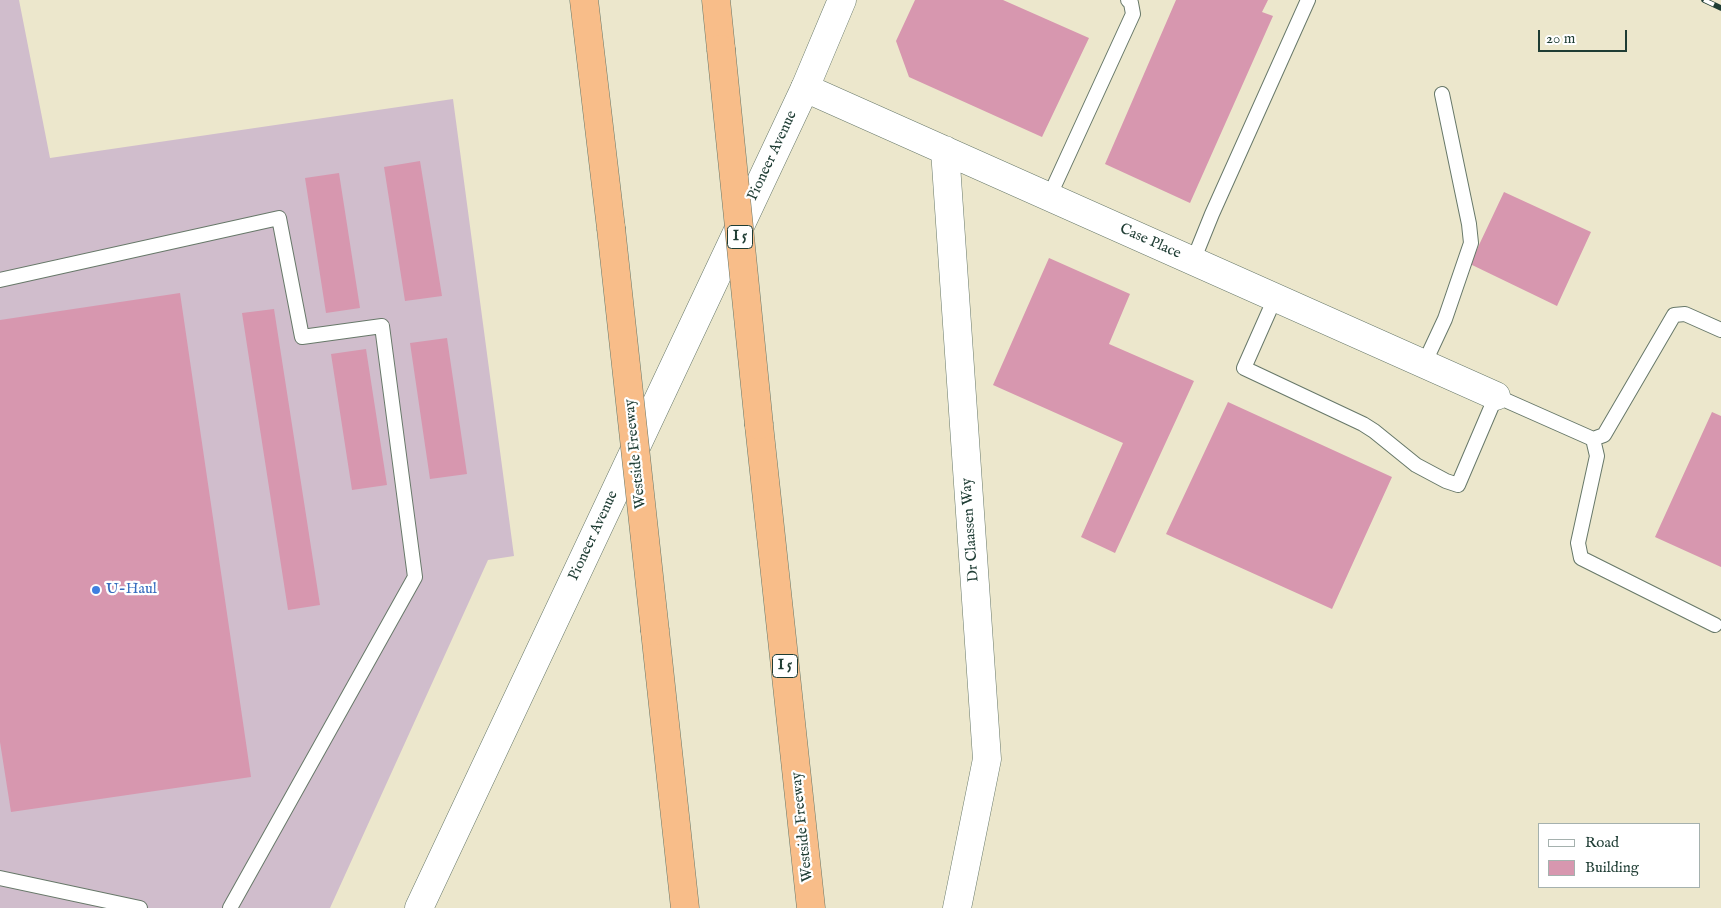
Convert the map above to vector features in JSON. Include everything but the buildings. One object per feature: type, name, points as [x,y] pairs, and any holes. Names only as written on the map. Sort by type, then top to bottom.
[{"type":"highway","name":"Westside Freeway","points":[[584,0],[612,228],[685,908]]},
{"type":"highway","name":"Westside Freeway","points":[[716,0],[811,908]]},
{"type":"street","name":"Pioneer Avenue","points":[[419,908],[805,88],[842,0]]},
{"type":"street","name":"Case Place","points":[[805,88],[1496,396]]},
{"type":"street","name":"Dr Claassen Way","points":[[944,150],[987,759],[957,908]]},
{"type":"lane","points":[[1193,262],[1212,214],[1308,0]]},
{"type":"lane","points":[[1049,197],[1132,14],[1131,1]]},
{"type":"lane","points":[[1424,364],[1445,319],[1471,243],[1442,94]]},
{"type":"lane","points":[[0,280],[279,218],[302,337],[382,326],[415,577],[230,908]]},
{"type":"lane","points":[[1275,298],[1244,368],[1364,424],[1416,465],[1446,481],[1458,485],[1496,396],[1593,439],[1604,435],[1674,314],[1685,314],[1721,330]]},
{"type":"lane","points":[[1593,439],[1597,456],[1578,543],[1582,558],[1715,626]]},
{"type":"lane","points":[[0,878],[140,908]]},
{"type":"shaded area","points":[[0,0],[19,0],[50,158],[453,99],[514,556],[488,560],[330,908],[0,908]]},
{"type":"railway","points":[[1704,0],[1721,8]]},
{"type":"place","name":"U-Haul","points":[[96,590]]}]
